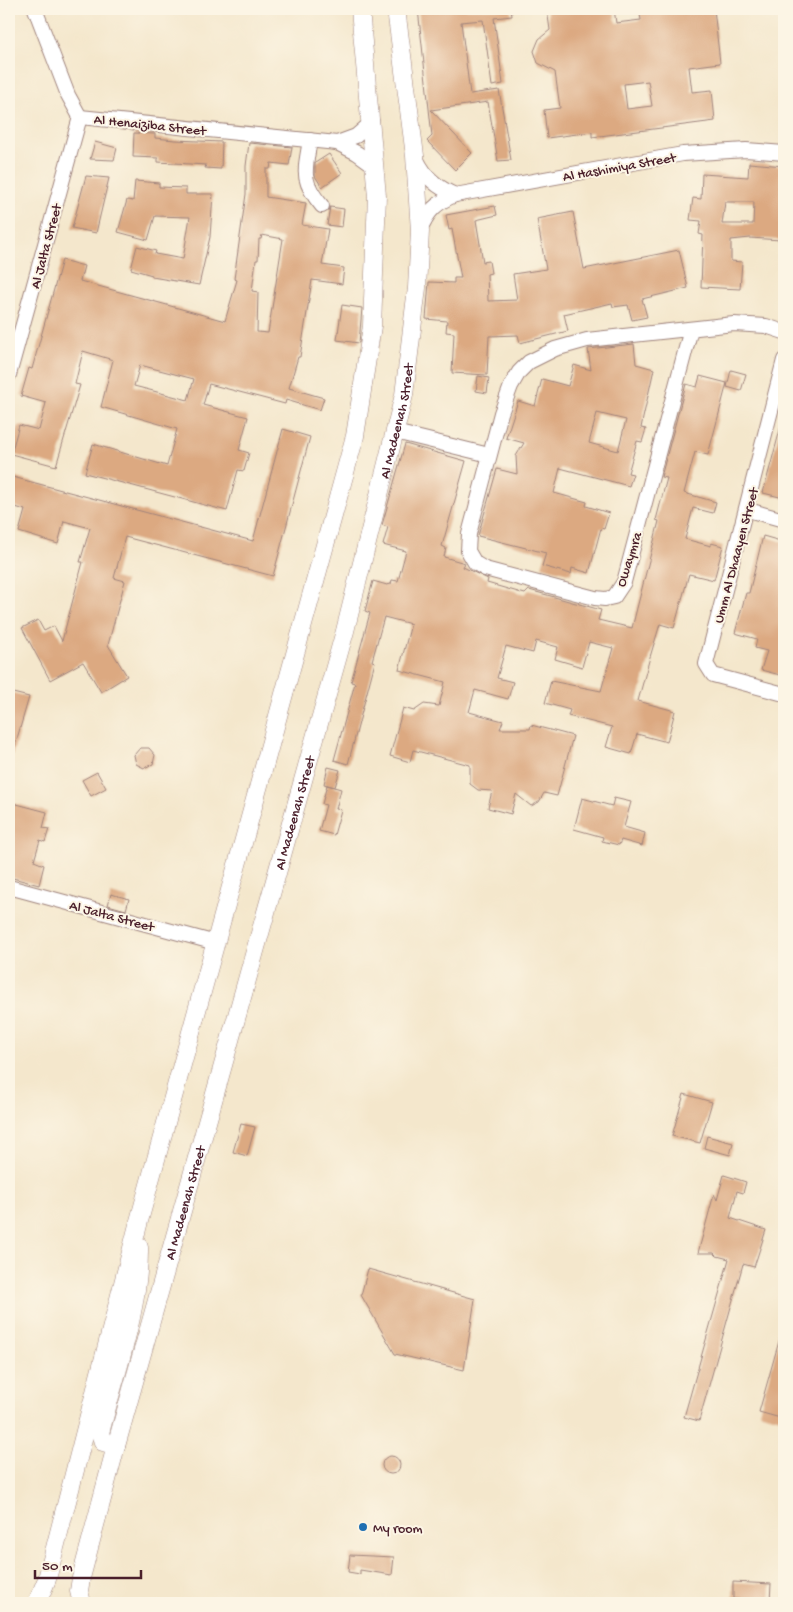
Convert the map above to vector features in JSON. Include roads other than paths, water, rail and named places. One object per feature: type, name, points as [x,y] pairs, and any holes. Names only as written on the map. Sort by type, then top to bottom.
[{"type":"street","name":"Al Henaiziba Street","points":[[35,9],[68,94],[80,117],[337,143],[357,152],[376,166]]},
{"type":"street","points":[[37,1603],[47,1579],[139,1222],[355,436],[372,326],[377,196],[372,122],[360,9]]},
{"type":"street","name":"Al Madeenah Street","points":[[82,1603],[79,1591],[81,1578],[116,1446],[345,631],[404,395],[410,356],[420,231],[414,156],[396,9]]},
{"type":"street","name":"Al Jalta Street","points":[[9,375],[80,117]]},
{"type":"street","points":[[337,143],[356,136],[372,122]]},
{"type":"street","points":[[310,140],[304,172],[305,180],[311,193],[322,206]]},
{"type":"street","name":"Al Hashimiya Street","points":[[420,231],[426,214],[439,202],[455,195],[682,154],[746,150],[784,153]]},
{"type":"street","points":[[414,156],[423,173],[437,187],[455,195]]},
{"type":"street","name":"Owaymra","points":[[691,329],[624,582],[614,597],[605,599],[595,598],[485,569],[475,563],[468,551],[468,539],[489,455],[511,386],[519,372],[529,362],[555,349],[587,340],[734,324],[766,326],[784,332]]},
{"type":"street","name":"Umm Al Dhaayen Street","points":[[784,360],[748,510],[706,664],[713,675],[784,694]]},
{"type":"street","points":[[396,432],[489,455]]},
{"type":"street","points":[[748,510],[784,520]]},
{"type":"street","name":"Al Jalta Street","points":[[9,887],[216,943]]},
{"type":"street","points":[[116,1446],[103,1442],[100,1433],[137,1286],[140,1265],[139,1222]]},
{"type":"place","name":"My room","points":[[363,1527]]}]
